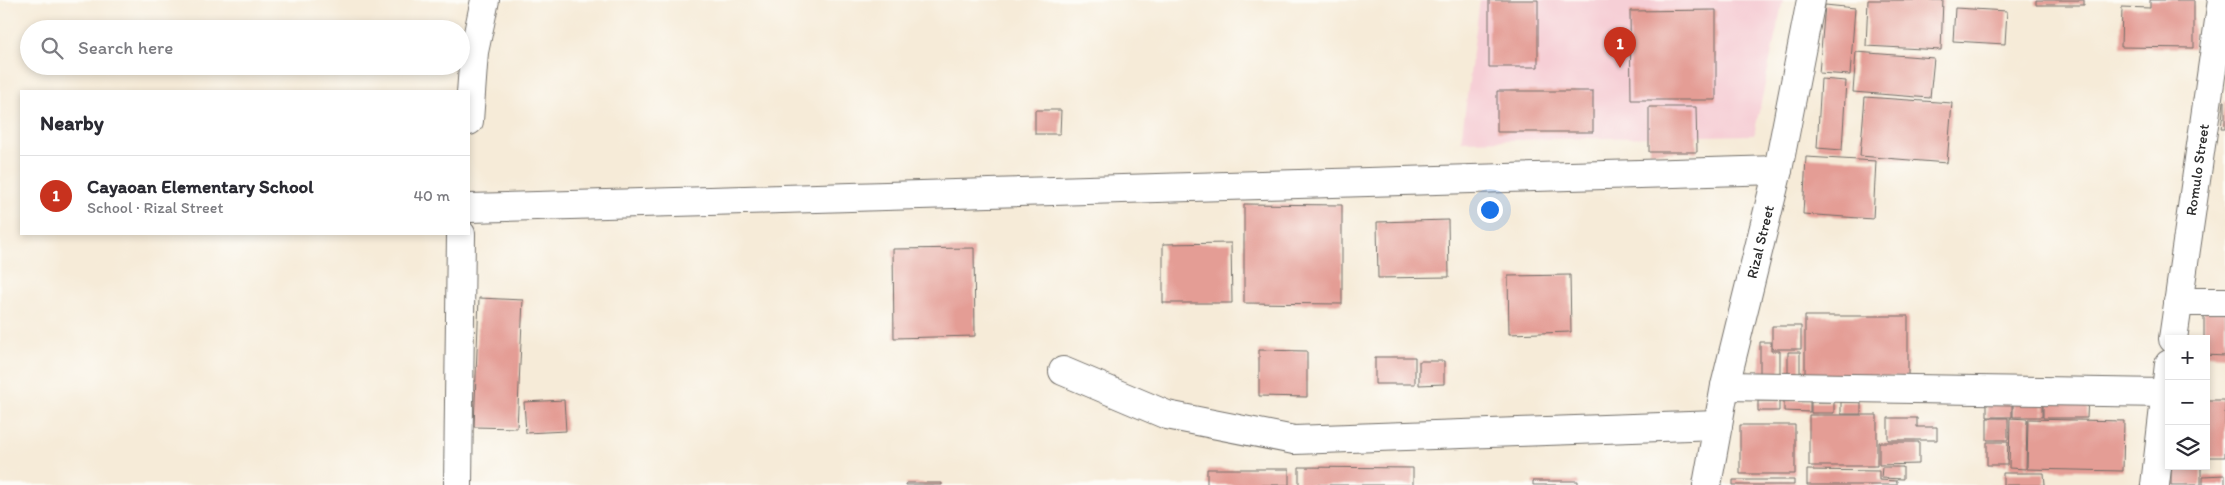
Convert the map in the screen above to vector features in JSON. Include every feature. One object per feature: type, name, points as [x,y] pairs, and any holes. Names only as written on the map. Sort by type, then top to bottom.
[{"type":"street","points":[[470,107],[474,52],[486,0]]},
{"type":"street","name":"Rizal Street","points":[[1707,485],[1725,386],[1778,170],[1811,0]]},
{"type":"street","name":"Romulo Street","points":[[2173,335],[2218,71],[2222,0]]},
{"type":"street","points":[[470,208],[1778,170]]},
{"type":"street","points":[[458,485],[461,235]]},
{"type":"street","points":[[2178,302],[2225,302]]},
{"type":"street","points":[[1063,371],[1167,415],[1294,440],[1718,425]]},
{"type":"street","points":[[2155,485],[2166,380]]},
{"type":"street","points":[[1725,386],[2164,393]]},
{"type":"shaded area","points":[[1480,0],[1783,0],[1754,135],[1461,141]]},
{"type":"building","points":[[1489,0],[1538,0],[1538,67],[1489,67]]},
{"type":"building","points":[[1868,0],[1943,0],[1941,50],[1866,46]]},
{"type":"building","points":[[2036,0],[2084,0],[2084,5],[2036,5]]},
{"type":"building","points":[[2150,0],[2194,0],[2194,48],[2121,47],[2122,7],[2150,8]]},
{"type":"building","points":[[1825,5],[1855,8],[1850,75],[1819,73]]},
{"type":"building","points":[[1955,8],[2007,11],[2005,44],[1953,41]]},
{"type":"building","points":[[1716,10],[1716,100],[1631,100],[1630,11]]},
{"type":"building","points":[[1856,52],[1934,58],[1930,98],[1853,92]]},
{"type":"building","points":[[1821,79],[1846,81],[1842,150],[1817,148]]},
{"type":"building","points":[[1497,91],[1593,91],[1593,132],[1497,132]]},
{"type":"building","points":[[1865,97],[1952,103],[1947,163],[1860,156]]},
{"type":"building","points":[[2224,101],[2225,129],[2221,129]]},
{"type":"building","points":[[1649,107],[1696,107],[1697,152],[1649,152]]},
{"type":"building","points":[[1035,110],[1061,110],[1060,134],[1035,134]]},
{"type":"building","points":[[1806,157],[1876,161],[1873,219],[1803,214]]},
{"type":"building","points":[[1244,204],[1342,205],[1342,304],[1244,303]]},
{"type":"building","points":[[1448,220],[1449,277],[1378,278],[1377,222]]},
{"type":"building","points":[[1231,243],[1232,303],[1163,303],[1163,244]]},
{"type":"building","points":[[974,248],[975,336],[894,338],[893,249]]},
{"type":"building","points":[[1570,275],[1571,332],[1509,334],[1508,276]]},
{"type":"building","points":[[479,298],[523,300],[517,428],[474,427]]},
{"type":"building","points":[[2204,311],[2225,312],[2225,356],[2210,355],[2210,335],[2204,335]]},
{"type":"building","points":[[1805,316],[1908,316],[1908,377],[1805,377]]},
{"type":"building","points":[[1772,326],[1801,326],[1801,349],[1772,349]]},
{"type":"building","points":[[1760,342],[1771,342],[1771,351],[1780,351],[1780,375],[1760,375]]},
{"type":"building","points":[[1259,350],[1307,351],[1307,397],[1259,396]]},
{"type":"building","points":[[1788,352],[1800,352],[1800,375],[1788,375]]},
{"type":"building","points":[[1375,357],[1415,357],[1415,384],[1375,384]]},
{"type":"building","points":[[1419,361],[1444,361],[1444,384],[1419,385]]},
{"type":"building","points":[[1987,395],[2012,395],[2012,417],[1987,417]]},
{"type":"building","points":[[2013,395],[2042,395],[2042,417],[2013,417]]},
{"type":"building","points":[[2043,395],[2088,396],[2087,418],[2043,418]]},
{"type":"building","points":[[564,400],[566,431],[526,433],[524,402]]},
{"type":"building","points":[[1784,400],[1810,401],[1810,412],[1784,411]]},
{"type":"building","points":[[2210,400],[2225,400],[2225,457],[2210,457]]},
{"type":"building","points":[[1758,401],[1779,401],[1779,411],[1758,411]]},
{"type":"building","points":[[1811,402],[1834,402],[1834,413],[1811,413]]},
{"type":"building","points":[[1841,402],[1861,402],[1861,414],[1841,414]]},
{"type":"building","points":[[1809,415],[1877,415],[1877,466],[1809,466]]},
{"type":"building","points":[[1888,418],[1917,418],[1917,427],[1937,427],[1937,440],[1888,440]]},
{"type":"building","points":[[1987,418],[2008,418],[2008,440],[1987,440]]},
{"type":"building","points":[[2010,418],[2027,419],[2026,469],[2009,468]]},
{"type":"building","points":[[2028,419],[2124,421],[2123,471],[2027,469]]},
{"type":"building","points":[[1740,425],[1795,425],[1795,474],[1740,474]]},
{"type":"building","points":[[1879,442],[1919,442],[1919,464],[1879,465]]},
{"type":"building","points":[[1987,442],[2008,442],[2007,465],[1987,465]]},
{"type":"building","points":[[1299,467],[1413,468],[1413,485],[1299,485]]},
{"type":"building","points":[[1882,467],[1903,467],[1903,479],[1881,478]]},
{"type":"building","points":[[1207,469],[1289,469],[1289,485],[1207,485]]},
{"type":"building","points":[[1807,470],[1879,471],[1879,480],[1897,481],[1897,485],[1807,485]]},
{"type":"building","points":[[2171,470],[2201,470],[2201,485],[2171,485]]},
{"type":"building","points":[[2003,473],[2044,473],[2045,485],[2003,485]]},
{"type":"building","points":[[2225,475],[2225,485],[2203,485],[2203,476]]},
{"type":"building","points":[[1733,480],[1794,480],[1794,485],[1733,485]]},
{"type":"building","points":[[1533,481],[1578,481],[1578,485],[1533,485]]},
{"type":"building","points":[[906,483],[942,483],[942,485],[906,485]]},
{"type":"place","name":"Cayaoan Elementary School","points":[[1620,68]]}]
